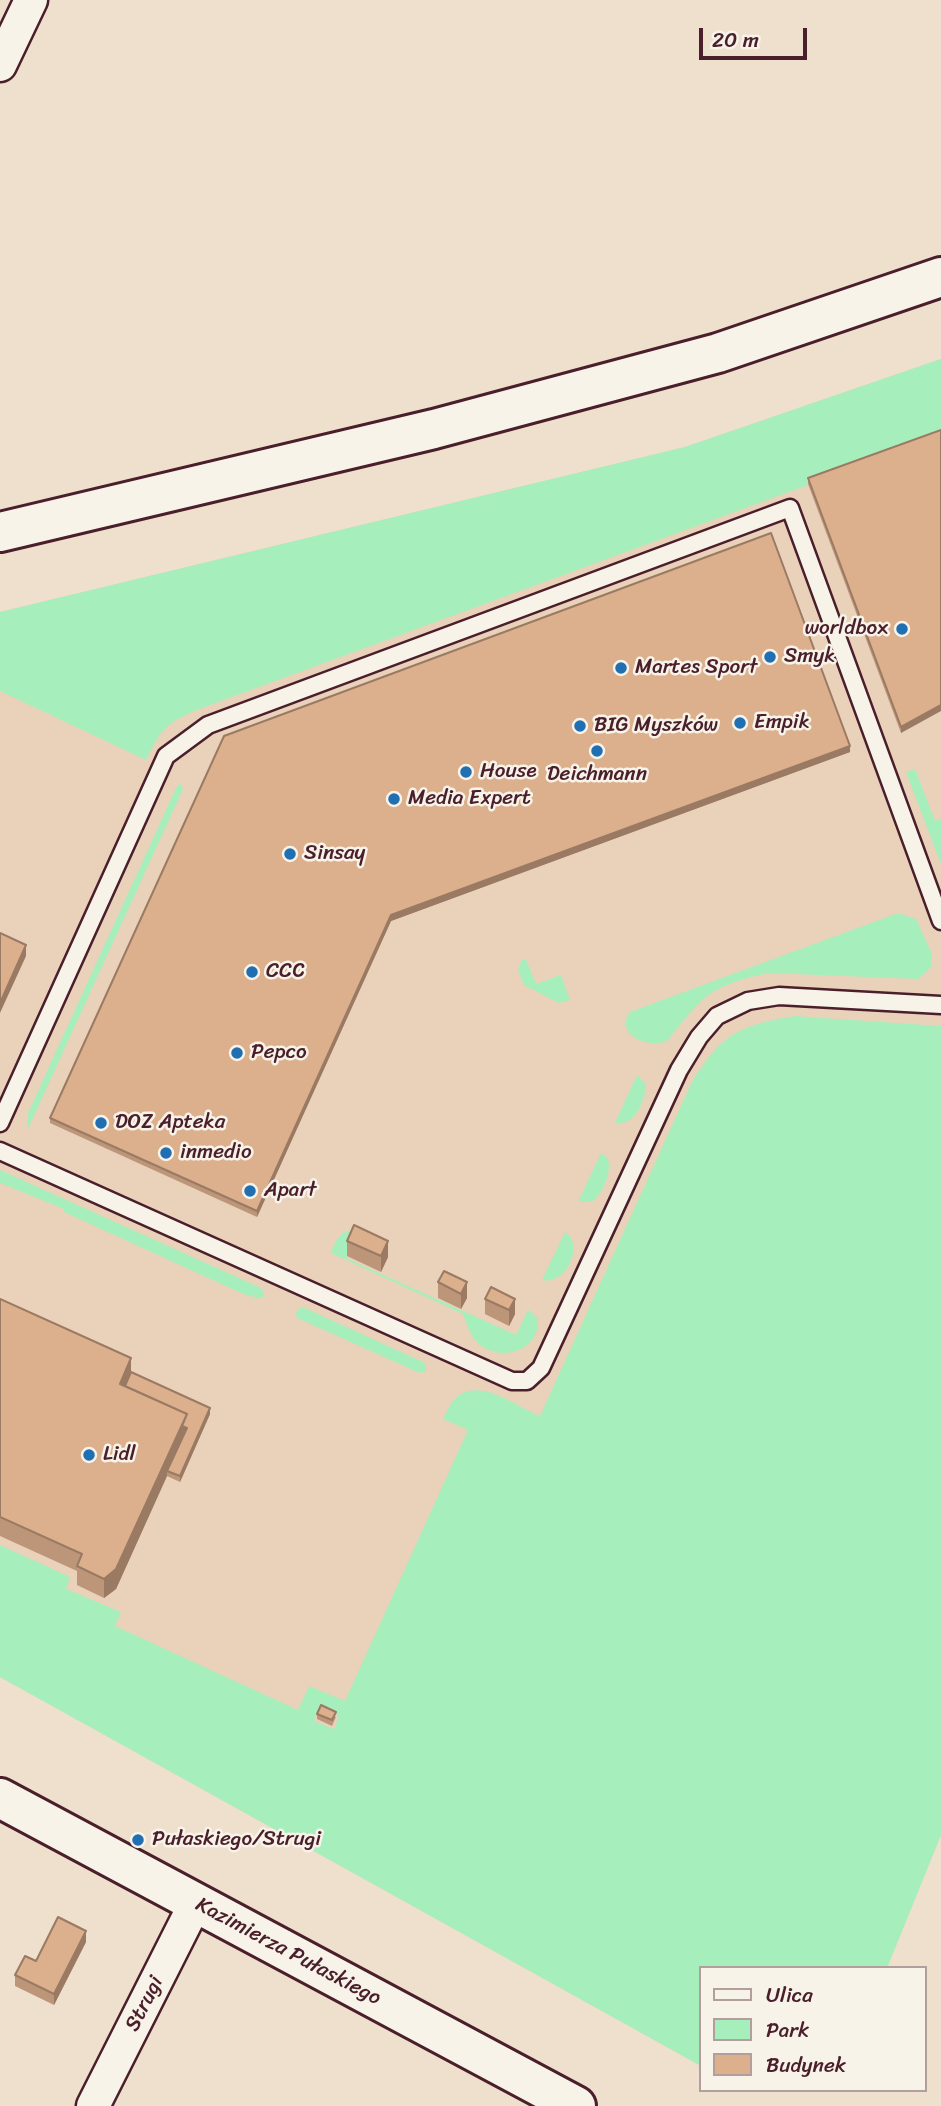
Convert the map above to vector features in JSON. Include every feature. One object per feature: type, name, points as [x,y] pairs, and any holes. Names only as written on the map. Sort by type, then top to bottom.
[{"type":"main road","points":[[0,532],[434,429],[641,374],[718,353],[941,277]]},
{"type":"main road","name":"Kazimierza Pułaskiego","points":[[0,1798],[576,2106]]},
{"type":"street","points":[[0,65],[31,0]]},
{"type":"street","name":"Strugi","points":[[93,2106],[196,1902]]},
{"type":"lane","points":[[0,1123],[166,756],[208,725],[790,508],[941,921]]},
{"type":"lane","points":[[0,1151],[512,1381],[527,1381],[541,1368],[679,1070],[699,1037],[718,1016],[748,1001],[779,996],[941,1004]]},
{"type":"shaded area","points":[[941,359],[941,1835],[888,1966],[699,1966],[699,2065],[0,1677],[0,612],[685,447]]},
{"type":"green space","points":[[941,359],[941,436],[199,709],[179,718],[166,728],[156,740],[146,760],[0,691],[0,612],[685,447]]},
{"type":"green space","points":[[915,769],[935,821],[941,819],[941,864],[906,772]]},
{"type":"green space","points":[[181,784],[183,789],[27,1131],[28,1113],[177,786]]},
{"type":"green space","points":[[898,913],[916,919],[932,954],[931,967],[918,979],[769,973],[734,982],[710,994],[668,1040],[661,1043],[644,1042],[630,1034],[626,1027],[630,1012]]},
{"type":"green space","points":[[526,959],[536,984],[561,975],[570,1000],[559,1003],[524,985],[518,970],[522,960]]},
{"type":"green space","points":[[794,1016],[941,1026],[941,1835],[888,1966],[699,1966],[699,2065],[0,1677],[0,1545],[70,1577],[66,1589],[121,1612],[115,1626],[298,1710],[309,1686],[345,1701],[468,1430],[443,1419],[451,1404],[463,1393],[485,1391],[540,1416],[691,1084],[722,1043],[758,1024]],"holes":[[[319,1708],[339,1716],[334,1729],[314,1721]]]},
{"type":"green space","points":[[637,1075],[646,1084],[641,1105],[628,1121],[615,1123]]},
{"type":"green space","points":[[601,1153],[608,1159],[609,1164],[603,1188],[592,1202],[578,1202]]},
{"type":"green space","points":[[0,1170],[261,1288],[263,1297],[254,1299],[251,1295],[250,1297],[64,1212],[64,1209],[0,1183]]},
{"type":"green space","points":[[351,1230],[357,1232],[346,1258],[516,1335],[528,1310],[538,1318],[533,1338],[526,1346],[508,1353],[487,1349],[473,1337],[463,1314],[331,1253],[340,1236]]},
{"type":"green space","points":[[565,1232],[574,1246],[570,1263],[558,1277],[542,1280]]},
{"type":"green space","points":[[300,1308],[425,1363],[426,1371],[420,1373],[297,1318],[296,1313]]},
{"type":"building","points":[[941,430],[941,705],[901,727],[808,478]]},
{"type":"building","points":[[771,533],[850,746],[391,915],[257,1211],[50,1118],[224,736]]},
{"type":"building","points":[[0,933],[26,945],[0,1003]]},
{"type":"building","points":[[354,1225],[388,1241],[381,1256],[347,1241]]},
{"type":"building","points":[[444,1271],[467,1282],[461,1294],[438,1282]]},
{"type":"building","points":[[491,1287],[515,1299],[509,1310],[485,1299]]},
{"type":"building","name":"Lidl","points":[[0,1299],[131,1358],[120,1384],[187,1414],[116,1569],[104,1579],[77,1566],[82,1554],[0,1517]]},
{"type":"building","points":[[131,1372],[210,1408],[180,1476],[167,1471],[187,1428],[182,1426],[187,1414],[125,1386]]},
{"type":"building","points":[[321,1705],[336,1712],[332,1720],[317,1714]]},
{"type":"building","points":[[58,1917],[86,1931],[54,1994],[15,1975],[25,1956],[36,1961]]},
{"type":"place","name":"worldbox","points":[[902,629]]},
{"type":"place","name":"Smyk","points":[[770,657]]},
{"type":"place","name":"Martes Sport","points":[[621,668]]},
{"type":"place","name":"Empik","points":[[740,723]]},
{"type":"place","name":"BIG Myszków","points":[[580,726]]},
{"type":"place","name":"Deichmann","points":[[597,751]]},
{"type":"place","name":"House","points":[[466,772]]},
{"type":"place","name":"Media Expert","points":[[394,799]]},
{"type":"place","name":"Sinsay","points":[[290,854]]},
{"type":"place","name":"CCC","points":[[252,972]]},
{"type":"place","name":"Pepco","points":[[237,1053]]},
{"type":"place","name":"DOZ Apteka","points":[[101,1123]]},
{"type":"place","name":"inmedio","points":[[166,1153]]},
{"type":"place","name":"Apart","points":[[250,1191]]},
{"type":"place","name":"Lidl","points":[[89,1455]]},
{"type":"place","name":"Pułaskiego/Strugi","points":[[138,1840]]}]
